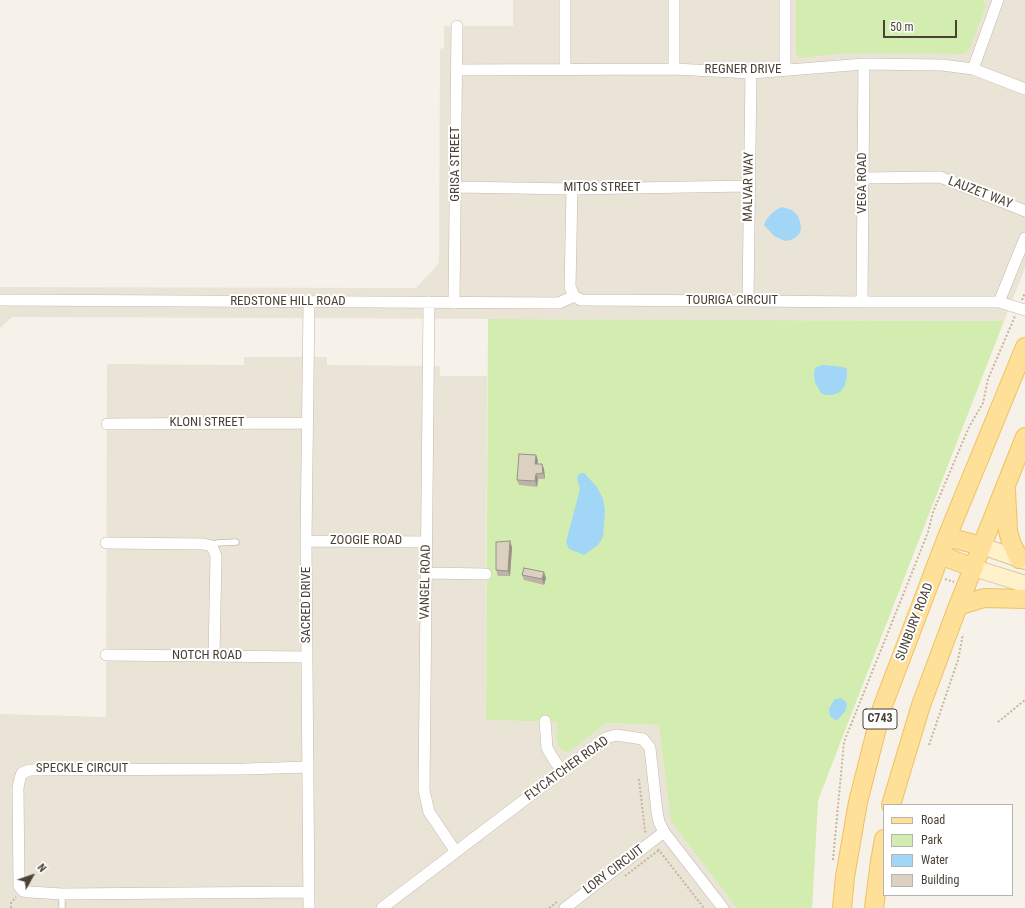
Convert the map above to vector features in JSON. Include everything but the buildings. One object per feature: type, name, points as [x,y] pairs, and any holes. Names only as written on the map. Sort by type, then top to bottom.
[{"type":"main road","name":"SUNBURY ROAD","points":[[842,908],[845,877],[858,802],[882,708],[947,537],[1025,347]]},
{"type":"main road","name":"C743","points":[[891,804],[921,705],[958,606],[1025,437]]},
{"type":"main road","points":[[1006,485],[1008,531],[1011,542],[1022,560]]},
{"type":"main road","points":[[947,537],[982,546],[1022,560]]},
{"type":"main road","points":[[940,555],[974,568],[1025,584]]},
{"type":"main road","points":[[958,606],[984,598],[1025,599]]},
{"type":"main road","points":[[874,908],[883,844]]},
{"type":"street","points":[[564,69],[565,0]]},
{"type":"street","points":[[674,0],[674,69]]},
{"type":"street","points":[[785,0],[785,70]]},
{"type":"street","points":[[973,69],[998,0]]},
{"type":"street","name":"GRISA STREET","points":[[454,303],[457,26]]},
{"type":"street","name":"REGNER DRIVE","points":[[456,70],[674,69],[751,73],[864,64],[942,65],[973,69],[1025,89]]},
{"type":"street","name":"VEGA ROAD","points":[[862,302],[864,64]]},
{"type":"street","name":"MALVAR WAY","points":[[748,301],[751,73]]},
{"type":"street","name":"LAUZET WAY","points":[[863,178],[940,177],[1025,210]]},
{"type":"street","name":"MITOS STREET","points":[[456,187],[572,189],[749,186]]},
{"type":"street","points":[[572,189],[570,287],[574,296]]},
{"type":"street","points":[[999,302],[1025,238]]},
{"type":"street","name":"TOURIGA CIRCUIT","points":[[574,296],[581,300],[999,302],[1025,310]]},
{"type":"street","name":"REDSTONE HILL ROAD","points":[[0,300],[559,304],[574,296]]},
{"type":"street","name":"SACRED DRIVE","points":[[309,302],[306,541],[309,908]]},
{"type":"street","name":"VANGEL ROAD","points":[[430,302],[424,790],[429,812],[456,852]]},
{"type":"street","name":"KLONI STREET","points":[[107,424],[307,423]]},
{"type":"street","name":"ZOOGIE ROAD","points":[[306,541],[426,542]]},
{"type":"street","points":[[106,543],[203,544],[212,546],[216,556],[214,656]]},
{"type":"street","points":[[426,573],[486,574]]},
{"type":"street","name":"NOTCH ROAD","points":[[106,655],[307,657]]},
{"type":"street","points":[[544,721],[547,748],[562,771]]},
{"type":"street","name":"FLYCATCHER ROAD","points":[[382,908],[606,738],[616,735],[642,739],[650,748],[659,822],[664,832],[723,908]]},
{"type":"street","name":"SPECKLE CIRCUIT","points":[[308,767],[36,769],[22,773],[18,788],[19,886],[23,891],[62,894],[309,892]]},
{"type":"street","name":"LORY CIRCUIT","points":[[564,908],[664,832]]},
{"type":"lane","points":[[212,546],[217,543],[236,542]]},
{"type":"lane","points":[[62,894],[62,908]]},
{"type":"path","points":[[917,560],[924,571],[966,587]]},
{"type":"path","points":[[929,745],[958,660],[963,633]]},
{"type":"path","points":[[998,722],[1025,700]]},
{"type":"path","points":[[639,778],[645,831],[704,908]]},
{"type":"shaded area","points":[[513,0],[1025,0],[1025,268],[1004,321],[12,317],[0,328],[0,287],[416,288],[439,263],[440,49],[444,48],[444,26],[513,26]]},
{"type":"shaded area","points":[[244,357],[327,357],[327,365],[440,366],[440,376],[487,376],[486,720],[845,730],[818,800],[812,908],[0,908],[0,714],[106,717],[107,364],[244,365]]},
{"type":"green space","points":[[796,0],[983,0],[986,6],[969,50],[963,54],[846,53],[800,58],[796,54]]},
{"type":"green space","points":[[488,319],[1004,321],[818,800],[812,908],[737,908],[671,821],[659,725],[606,723],[569,752],[562,751],[558,745],[557,722],[486,720]]},
{"type":"water","points":[[782,207],[792,210],[798,216],[800,222],[800,233],[791,240],[785,241],[774,236],[764,225],[771,214]]},
{"type":"water","points":[[823,365],[843,367],[847,369],[845,385],[838,393],[825,395],[821,393],[818,388],[815,382],[815,368]]},
{"type":"water","points":[[584,473],[597,487],[603,499],[605,511],[603,537],[598,545],[584,555],[569,549],[566,542],[580,489],[577,479],[578,475]]},
{"type":"water","points":[[841,698],[847,704],[846,710],[837,720],[835,720],[830,716],[829,709],[835,699]]}]
